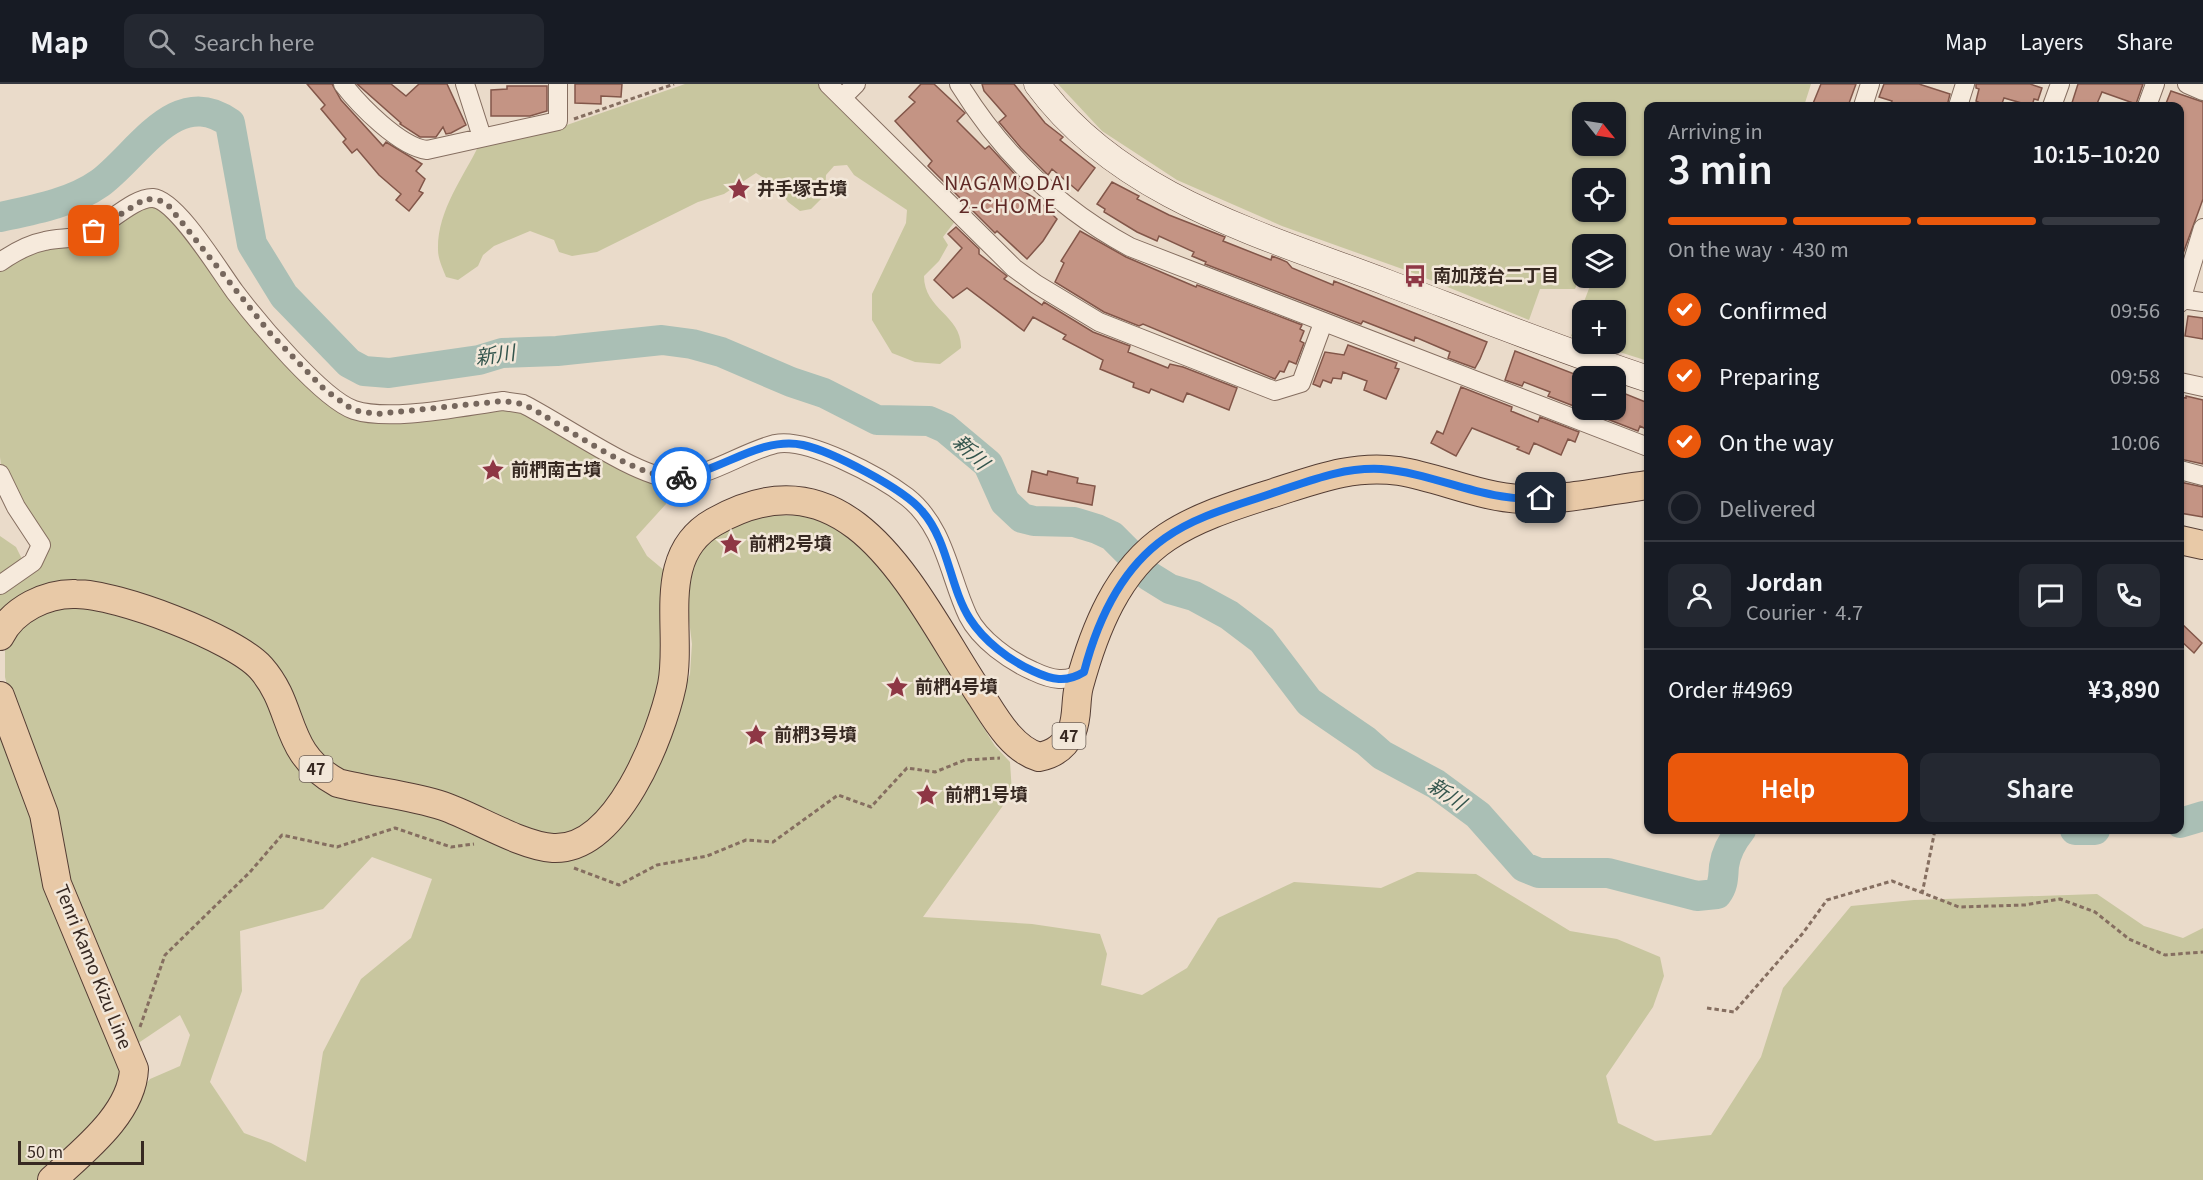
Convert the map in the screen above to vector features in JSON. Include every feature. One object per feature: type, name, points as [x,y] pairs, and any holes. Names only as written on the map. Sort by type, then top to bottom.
[{"type":"main road","name":"47","points":[[0,636],[14,616],[35,603],[61,595],[78,594],[138,608],[197,628],[248,657],[261,668],[284,709],[295,742],[314,768],[324,775],[338,783],[444,806],[550,848],[563,848],[589,839],[613,818],[623,803],[654,740],[672,686],[676,649],[674,586],[682,556],[695,536],[712,523],[748,506],[768,500],[808,501],[836,511],[864,530],[918,600],[991,711],[1016,744],[1030,754],[1039,757],[1057,752],[1064,744],[1076,715],[1079,688],[1094,637],[1128,574],[1150,550],[1187,525],[1305,481],[1344,471],[1380,469],[1424,476],[1489,495],[1524,499],[1644,485]]},
{"type":"main road","points":[[2184,541],[2203,545]]},
{"type":"main road","name":"Tenri Kamo Kizu Line","points":[[0,696],[44,814],[57,884],[134,1068],[133,1082],[121,1108],[97,1137],[52,1180]]},
{"type":"street","points":[[343,84],[378,120],[421,150],[459,144],[558,121],[558,84]]},
{"type":"street","points":[[465,84],[482,137]]},
{"type":"street","points":[[828,84],[1014,268],[1058,300],[1099,322],[1275,391],[1301,383],[1323,323]]},
{"type":"street","points":[[842,98],[856,84]]},
{"type":"street","points":[[959,84],[988,128],[1024,169],[1088,222],[1153,257],[1644,445]]},
{"type":"street","points":[[1037,84],[1056,108],[1098,148],[1120,165],[1170,194],[1286,244],[1581,357],[1644,378]]},
{"type":"street","points":[[1864,102],[1870,84]]},
{"type":"street","points":[[1959,102],[1965,84]]},
{"type":"street","points":[[2053,102],[2060,84]]},
{"type":"street","points":[[2148,102],[2155,84]]},
{"type":"street","points":[[2187,84],[2203,91]]},
{"type":"street","points":[[0,262],[14,253],[43,241],[87,234],[145,199],[159,200],[168,205],[200,242],[236,293],[270,333],[324,389],[353,410],[377,414],[503,401],[523,404],[638,468],[672,478],[700,474],[773,445],[804,445],[887,483],[923,512],[944,549],[969,618],[986,638],[1014,662],[1062,680],[1074,678],[1084,672]]},
{"type":"street","points":[[2184,288],[2203,228]]},
{"type":"street","points":[[2184,301],[2203,302]]},
{"type":"street","points":[[2184,383],[2203,387]]},
{"type":"street","points":[[2184,471],[2203,476]]},
{"type":"street","points":[[0,474],[16,507],[41,544],[33,562],[0,585]]},
{"type":"path","points":[[558,121],[567,122],[674,84]]},
{"type":"path","points":[[1922,894],[1934,834]]},
{"type":"path","points":[[1707,1008],[1734,1012],[1803,933],[1827,900],[1892,882],[1959,907],[2025,905],[2060,899],[2095,912],[2129,939],[2165,955],[2203,952]]},
{"type":"shaded area","points":[[685,84],[822,84],[956,220],[943,237],[948,245],[939,261],[924,276],[930,297],[956,328],[961,348],[940,364],[915,362],[892,353],[872,320],[872,294],[906,223],[907,210],[854,175],[847,165],[834,166],[826,175],[825,195],[811,209],[800,211],[788,202],[777,187],[756,173],[724,194],[698,202],[597,252],[572,256],[559,252],[554,240],[530,231],[494,246],[483,255],[478,266],[458,280],[446,277],[438,253],[442,222],[452,195],[479,145],[564,126]]},
{"type":"shaded area","points":[[1058,84],[1811,84],[1805,102],[1644,102],[1644,360],[1626,354],[1626,300],[1585,300],[1589,288],[1626,288],[1626,234],[1572,234],[1572,288],[1575,289],[1540,289],[1529,320],[1408,271],[1282,226],[1177,180],[1102,131]]},
{"type":"shaded area","points":[[157,204],[342,409],[506,406],[671,481],[666,504],[636,537],[647,556],[665,571],[664,667],[652,724],[621,788],[590,825],[556,837],[359,779],[318,757],[294,699],[103,588],[0,615],[0,536],[16,547],[23,561],[38,563],[2,473],[0,457],[0,266]]},
{"type":"shaded area","points":[[755,515],[825,516],[882,565],[995,746],[1010,762],[1012,793],[923,917],[1032,924],[1100,934],[1107,954],[1101,985],[1142,995],[1187,968],[1218,918],[1294,882],[1381,888],[1417,872],[1476,874],[1570,931],[1617,939],[1660,957],[1664,976],[1653,1007],[1606,1076],[1618,1123],[1655,1141],[1711,1135],[1761,1057],[1783,988],[1851,906],[1914,900],[2097,894],[2144,926],[2183,938],[2203,928],[2203,1180],[62,1180],[150,1079],[180,1066],[190,1035],[180,1015],[131,1048],[62,881],[12,706],[5,677],[5,649],[15,628],[65,603],[154,623],[237,661],[261,687],[294,759],[561,858],[671,726],[690,674],[692,644],[686,595],[689,570],[708,538]],"holes":[[[372,857],[432,879],[411,938],[361,979],[323,1052],[306,1162],[271,1143],[244,1133],[210,1082],[242,991],[240,931],[323,909]]]},
{"type":"shaded area","points":[[0,730],[127,1067],[124,1086],[43,1180],[0,1180]]},
{"type":"building","points":[[307,84],[332,84],[341,100],[383,146],[386,142],[422,164],[416,171],[425,179],[419,191],[423,193],[409,211],[396,200],[401,194],[379,175],[357,149],[352,153],[343,142],[346,139],[321,109],[325,105]]},
{"type":"building","points":[[357,84],[391,84],[406,96],[419,84],[447,84],[466,125],[446,134],[443,127],[436,137],[420,137],[400,124]]},
{"type":"building","points":[[575,84],[622,84],[621,97],[601,96],[601,104],[575,103]]},
{"type":"building","points":[[921,84],[934,84],[965,113],[957,121],[985,149],[989,146],[1021,181],[1017,187],[1039,201],[1057,219],[1043,241],[1027,259],[997,231],[995,233],[928,166],[932,161],[895,121],[915,102],[909,97]]},
{"type":"building","points":[[982,84],[1014,84],[1045,123],[1063,137],[1060,140],[1095,168],[1078,191],[1052,169],[1048,175],[1021,148],[999,122],[1006,116],[984,91]]},
{"type":"building","points":[[1821,84],[1856,84],[1849,102],[1814,102]]},
{"type":"building","points":[[1884,84],[1919,84],[1950,94],[1948,102],[1892,102],[1879,97]]},
{"type":"building","points":[[1976,84],[2030,84],[2042,88],[2038,100],[2034,99],[2033,102],[2018,102],[2004,98],[2002,102],[1978,102],[1976,101],[1979,89],[1976,88]]},
{"type":"building","points":[[2078,84],[2143,84],[2137,102],[2102,92],[2098,102],[2072,102]]},
{"type":"building","points":[[507,86],[547,86],[547,111],[530,116],[491,116],[491,90],[507,89]]},
{"type":"building","points":[[2171,91],[2203,102],[2203,199],[2184,251],[2184,102],[2167,102]]},
{"type":"building","points":[[1112,182],[1139,196],[1137,199],[1169,215],[1225,237],[1223,241],[1271,260],[1272,256],[1280,259],[1292,268],[1333,285],[1334,281],[1487,342],[1480,359],[1475,368],[1464,364],[1448,358],[1450,352],[1415,337],[1414,341],[1363,321],[1361,324],[1205,264],[1206,262],[1192,256],[1194,252],[1159,236],[1157,241],[1137,232],[1104,212],[1105,209],[1097,204]]},
{"type":"building","points":[[956,227],[979,249],[979,254],[1007,276],[1004,279],[1042,305],[1044,302],[1093,332],[1130,346],[1128,352],[1168,368],[1170,364],[1183,367],[1237,388],[1229,410],[1187,393],[1183,402],[1151,389],[1149,393],[1133,387],[1134,383],[1100,369],[1103,360],[1063,339],[1066,335],[1033,317],[1024,331],[967,288],[953,298],[934,280],[962,248],[948,234]]},
{"type":"building","points":[[1080,231],[1126,257],[1196,287],[1197,285],[1302,325],[1300,329],[1304,331],[1300,341],[1304,343],[1296,364],[1289,361],[1284,372],[1280,371],[1275,379],[1143,324],[1139,326],[1104,312],[1055,282],[1064,263],[1061,261]]},
{"type":"building","points":[[2188,316],[2203,318],[2203,339],[2185,336]]},
{"type":"building","points":[[1348,345],[1397,363],[1395,368],[1399,369],[1386,399],[1364,390],[1367,381],[1343,372],[1341,379],[1333,378],[1331,383],[1323,380],[1320,387],[1313,384],[1325,352],[1344,355]]},
{"type":"building","points":[[1515,351],[1572,373],[1572,405],[1548,396],[1550,392],[1524,382],[1522,386],[1505,380]]},
{"type":"building","points":[[1461,387],[1512,407],[1511,411],[1538,422],[1540,417],[1579,432],[1575,442],[1568,439],[1561,455],[1534,443],[1529,454],[1517,449],[1519,447],[1472,428],[1456,456],[1431,443],[1437,431],[1443,434]]},
{"type":"building","points":[[1626,394],[1644,401],[1644,428],[1640,426],[1638,431],[1610,420],[1626,420]]},
{"type":"building","points":[[2186,396],[2203,400],[2203,464],[2184,460],[2184,398]]},
{"type":"building","points":[[1032,471],[1047,475],[1048,471],[1078,478],[1077,483],[1095,486],[1092,505],[1028,492]]},
{"type":"building","points":[[2184,483],[2203,487],[2203,517],[2184,514]]},
{"type":"building","points":[[2184,626],[2202,643],[2194,653],[2184,644]]},
{"type":"waterway","name":"新川","points":[[0,217],[52,205],[77,196],[100,183],[144,141],[175,117],[192,112],[211,113],[230,123],[252,244],[284,296],[349,363],[364,371],[389,373],[479,360],[502,353],[557,351],[662,340],[692,344],[721,352],[791,382],[824,393],[877,420],[929,421],[945,428],[988,464],[1005,502],[1022,518],[1034,521],[1074,522],[1097,529],[1112,536],[1128,552]]},
{"type":"waterway","name":"新川","points":[[1149,576],[1170,589],[1194,596],[1229,615],[1262,640],[1309,702],[1366,741],[1382,755],[1436,784],[1478,815],[1524,867],[1539,873],[1608,873],[1697,896],[1717,894],[1722,884],[1728,851],[1738,834]]},
{"type":"waterway","name":"新川","points":[[2184,822],[2203,816]]},
{"type":"way so far","points":[[94,231],[145,199],[159,200],[168,205],[200,242],[236,293],[270,333],[324,389],[353,410],[377,414],[425,411],[503,401],[523,404],[645,472],[663,477],[681,477]]},
{"type":"place","name":"井手塚古墳","points":[[739,189]]},
{"type":"place","name":"南加茂台二丁目","points":[[1415,276]]},
{"type":"place","name":"前椚南古墳","points":[[493,470]]},
{"type":"place","name":"前椚2号墳","points":[[731,544]]},
{"type":"place","name":"前椚4号墳","points":[[897,687]]},
{"type":"place","name":"前椚3号墳","points":[[756,735]]},
{"type":"place","name":"前椚1号墳","points":[[927,795]]},
{"type":"district","name":"NAGAMODAI 2-CHOME","points":[[1008,194]]},
{"type":"route","points":[[681,477],[700,474],[773,445],[784,443],[804,445],[887,483],[918,506],[934,528],[969,618],[986,638],[1014,662],[1050,678],[1062,680],[1074,678],[1084,672],[1094,637],[1108,608],[1128,574],[1150,550],[1187,525],[1234,506],[1305,481],[1337,472],[1364,469],[1380,469],[1424,476],[1462,489],[1489,495],[1524,499],[1541,498]]}]
